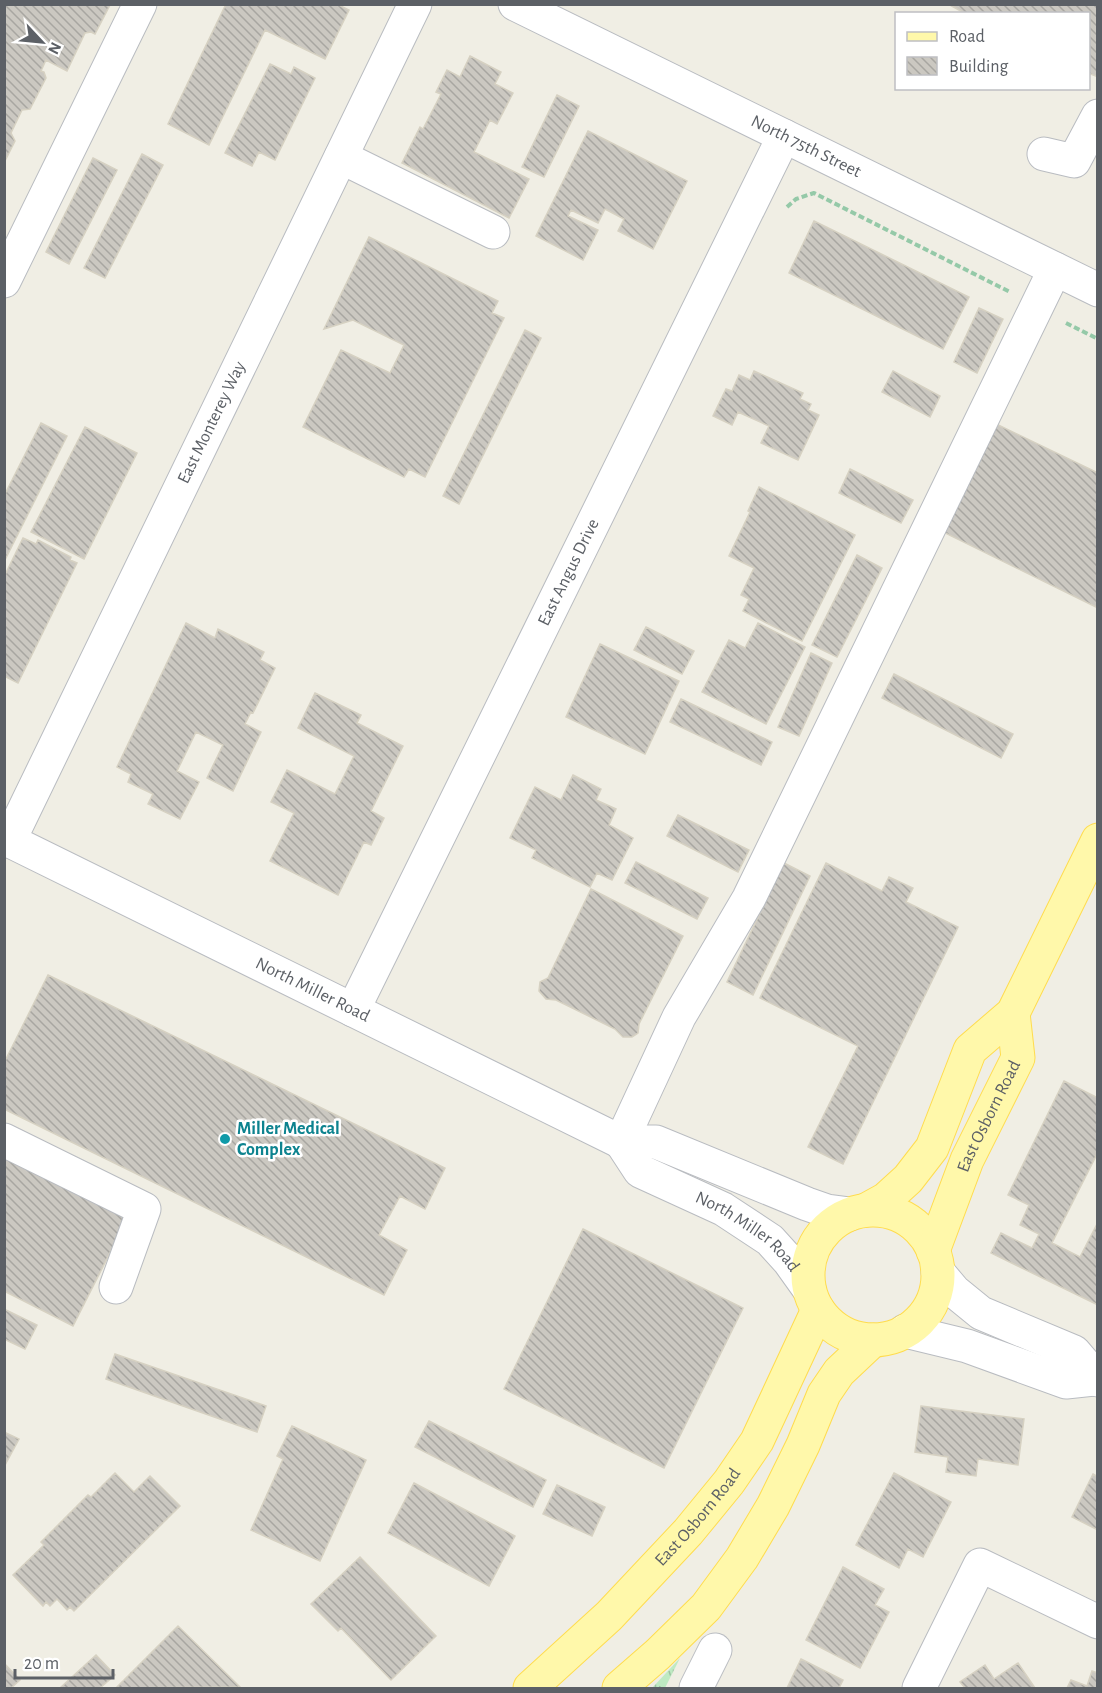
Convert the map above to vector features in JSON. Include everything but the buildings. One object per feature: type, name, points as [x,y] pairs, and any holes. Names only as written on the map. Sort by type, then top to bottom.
[{"type":"main road","points":[[858,1212],[888,1211],[908,1219],[923,1233],[936,1262],[935,1292],[926,1311],[912,1327],[894,1336],[873,1340],[851,1336],[832,1326],[813,1300],[808,1267],[814,1246],[827,1228],[858,1212],[886,1199],[909,1179],[932,1148],[970,1050],[1013,1014],[1098,840]]},
{"type":"main road","name":"East Osborn Road","points":[[936,1262],[967,1160],[1018,1058],[1013,1014]]},
{"type":"main road","name":"East Osborn Road","points":[[530,1689],[609,1616],[688,1532],[729,1482],[757,1440],[813,1300]]},
{"type":"main road","points":[[619,1689],[706,1607],[742,1558],[773,1506],[803,1445],[824,1394],[839,1372],[873,1340]]},
{"type":"street","points":[[4,281],[140,4]]},
{"type":"street","name":"East Monterey Way","points":[[7,839],[415,4]]},
{"type":"street","name":"North 75th Street","points":[[515,4],[1098,290]]},
{"type":"street","points":[[1044,154],[1074,161],[1098,116]]},
{"type":"street","name":"East Angus Drive","points":[[353,1010],[784,136]]},
{"type":"street","points":[[341,157],[493,232]]},
{"type":"street","points":[[621,1142],[679,1017],[749,898],[1055,269]]},
{"type":"street","name":"North Miller Road","points":[[7,839],[621,1142],[656,1142],[826,1211],[858,1212]]},
{"type":"street","points":[[4,1140],[144,1209],[117,1287]]},
{"type":"street","name":"North Miller Road","points":[[621,1142],[640,1172],[723,1209],[770,1240],[789,1261],[813,1300]]},
{"type":"street","points":[[936,1262],[954,1291],[981,1313],[1074,1352],[1096,1380]]},
{"type":"street","points":[[905,1330],[986,1352],[1066,1382],[1096,1380]]},
{"type":"street","points":[[919,1689],[980,1565],[1098,1622]]},
{"type":"street","points":[[696,1689],[715,1650]]},
{"type":"path","points":[[779,214],[796,199],[814,193],[1098,339]]},
{"type":"green space","points":[[680,1658],[665,1688],[652,1688]]},
{"type":"place","name":"Miller Medical Complex","points":[[225,1139]]}]
